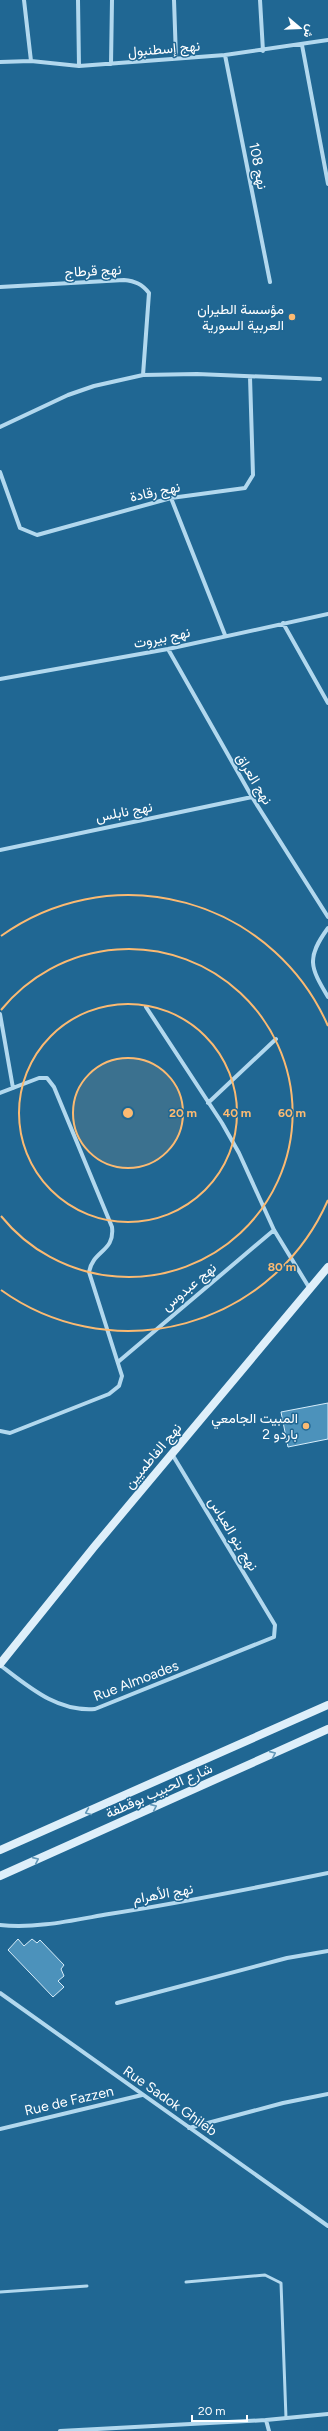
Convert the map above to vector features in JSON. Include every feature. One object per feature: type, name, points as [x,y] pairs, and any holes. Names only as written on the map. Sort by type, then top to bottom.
[{"type":"main road","name":"نهج الفاطميين","points":[[0,1665],[94,1547],[328,1267]]},
{"type":"main road","name":"شارع الحبيب بوقطفة","points":[[0,1850],[328,1705]]},
{"type":"main road","name":"شارع الحبيب بوقطفة","points":[[0,1876],[328,1729]]},
{"type":"street","points":[[24,0],[32,61]]},
{"type":"street","points":[[78,0],[79,66]]},
{"type":"street","points":[[111,64],[112,0]]},
{"type":"street","points":[[174,0],[176,58]]},
{"type":"street","points":[[260,0],[262,51]]},
{"type":"street","name":"نهج إسطنبول","points":[[0,62],[32,61],[79,66],[111,64],[262,51],[328,40]]},
{"type":"street","points":[[302,45],[328,184]]},
{"type":"street","name":"نهج 108","points":[[225,55],[270,282]]},
{"type":"street","name":"نهج قرطاج","points":[[0,286],[124,280],[135,281],[144,286],[149,293],[142,375]]},
{"type":"street","points":[[0,427],[68,395],[94,386],[142,375],[197,374],[320,379]]},
{"type":"street","name":"نهج رقادة","points":[[0,472],[20,528],[37,535],[171,498],[246,488],[253,475],[250,377]]},
{"type":"street","points":[[171,498],[225,635]]},
{"type":"street","name":"نهج بيروت","points":[[0,679],[168,648],[328,614]]},
{"type":"street","points":[[283,623],[328,703]]},
{"type":"street","name":"نهج العراق","points":[[168,648],[252,797],[328,917]]},
{"type":"street","name":"نهج نابلس","points":[[0,850],[252,797]]},
{"type":"street","points":[[328,928],[318,941],[312,962],[314,974],[328,997]]},
{"type":"street","points":[[146,1007],[235,1147],[274,1230],[310,1289]]},
{"type":"street","points":[[0,1014],[13,1088]]},
{"type":"street","points":[[208,1103],[276,1039]]},
{"type":"street","points":[[0,1093],[43,1077],[47,1078],[54,1087],[112,1227],[113,1238],[110,1245],[93,1259],[89,1272],[118,1362],[121,1381],[109,1394],[10,1433],[0,1431]]},
{"type":"street","name":"نهج عبدوس","points":[[118,1362],[274,1230]]},
{"type":"street","name":"نهج بنو العباس","points":[[172,1454],[275,1625]]},
{"type":"street","name":"Rue Almoades","points":[[0,1665],[42,1696],[78,1710],[95,1709],[271,1640],[276,1632],[275,1625]]},
{"type":"street","name":"نهج الأهرام","points":[[0,1925],[44,1924],[111,1914],[328,1873]]},
{"type":"street","points":[[117,2003],[288,1958],[328,1951]]},
{"type":"street","name":"Rue Sadok Ghileb","points":[[0,1992],[142,2095],[328,2226]]},
{"type":"street","points":[[189,2128],[283,2103],[328,2094]]},
{"type":"street","name":"Rue de Fazzen","points":[[0,2129],[142,2095]]},
{"type":"street","points":[[60,2431],[266,2420],[328,2414]]},
{"type":"street","points":[[266,2420],[269,2431]]},
{"type":"lane","points":[[186,2282],[265,2275],[281,2283],[286,2418]]},
{"type":"lane","points":[[0,2292],[87,2286]]},
{"type":"building","name":"المبيت الجامعي باردو 2","points":[[328,1403],[328,1439],[288,1447],[281,1412]]},
{"type":"building","points":[[18,1939],[24,1946],[32,1939],[37,1943],[40,1940],[64,1965],[61,1969],[64,1976],[58,1981],[64,1987],[53,1997],[8,1950]]},
{"type":"place","name":"مؤسسة الطيران العربية السورية","points":[[292,317]]},
{"type":"place","name":"المبيت الجامعي باردو 2","points":[[306,1426]]}]
